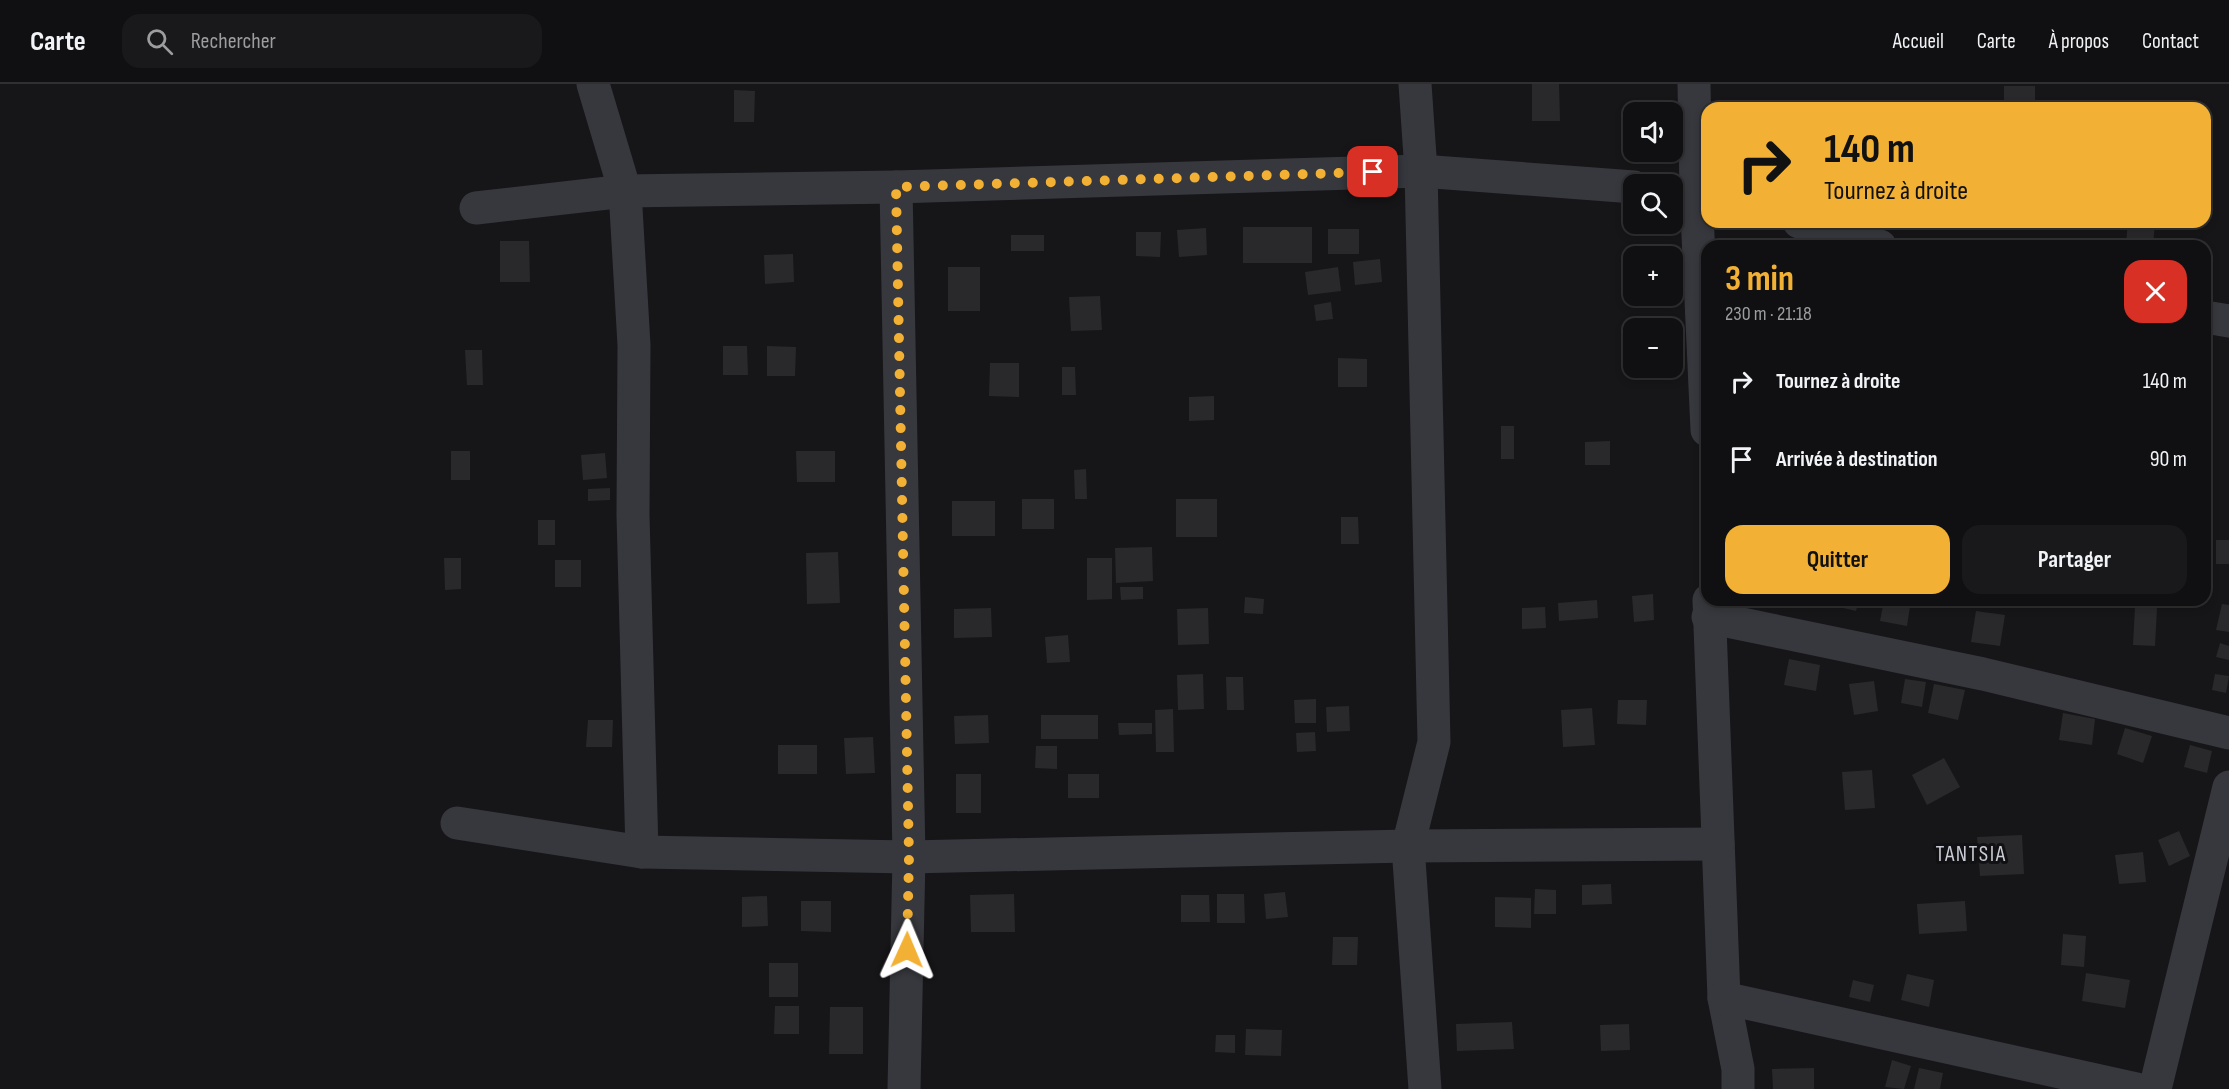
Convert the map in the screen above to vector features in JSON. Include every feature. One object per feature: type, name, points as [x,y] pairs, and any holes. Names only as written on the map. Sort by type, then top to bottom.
[{"type":"street","points":[[593,84],[625,191],[634,345],[633,515],[642,852]]},
{"type":"street","points":[[1415,84],[1421,171],[1434,742],[1408,846],[1425,1089]]},
{"type":"street","points":[[1694,84],[1692,192],[1701,334]]},
{"type":"street","points":[[476,208],[625,191],[896,187],[1421,171],[1623,186]]},
{"type":"street","points":[[896,187],[909,857],[904,1089]]},
{"type":"street","points":[[1819,228],[1860,240]]},
{"type":"street","points":[[2211,318],[2229,321]]},
{"type":"street","points":[[1738,1089],[1738,1069],[1724,998],[1709,608],[2229,733]]},
{"type":"street","points":[[2155,1089],[2229,787]]},
{"type":"street","points":[[457,823],[642,852],[909,857],[1408,846],[1718,844]]},
{"type":"street","points":[[1724,998],[2137,1089]]},
{"type":"building","points":[[1532,84],[1559,84],[1560,121],[1532,121]]},
{"type":"building","points":[[2004,86],[2035,86],[2035,102],[2004,102]]},
{"type":"building","points":[[734,90],[755,91],[754,122],[734,122]]},
{"type":"building","points":[[1243,227],[1312,227],[1312,263],[1243,263]]},
{"type":"building","points":[[1206,228],[1207,255],[1179,257],[1177,230]]},
{"type":"building","points":[[2127,228],[2154,228],[2154,240],[2126,240]]},
{"type":"building","points":[[1328,229],[1359,229],[1359,254],[1328,254]]},
{"type":"building","points":[[1136,232],[1161,232],[1160,257],[1136,256]]},
{"type":"building","points":[[1011,235],[1044,235],[1044,251],[1011,251]]},
{"type":"building","points":[[500,241],[529,241],[530,282],[500,282]]},
{"type":"building","points":[[793,254],[794,282],[765,284],[764,255]]},
{"type":"building","points":[[1380,259],[1382,282],[1355,285],[1353,262]]},
{"type":"building","points":[[948,267],[980,267],[980,311],[948,311]]},
{"type":"building","points":[[1338,267],[1341,291],[1308,295],[1305,272]]},
{"type":"building","points":[[1100,296],[1102,330],[1071,331],[1069,297]]},
{"type":"building","points":[[1331,302],[1333,319],[1316,321],[1314,305]]},
{"type":"building","points":[[723,346],[747,346],[748,375],[723,375]]},
{"type":"building","points":[[767,346],[796,347],[795,376],[767,376]]},
{"type":"building","points":[[465,350],[482,350],[483,385],[467,385]]},
{"type":"building","points":[[1338,358],[1367,359],[1367,387],[1338,387]]},
{"type":"building","points":[[990,363],[1019,363],[1019,397],[989,396]]},
{"type":"building","points":[[1062,367],[1075,367],[1076,395],[1062,395]]},
{"type":"building","points":[[1214,396],[1214,420],[1189,421],[1189,397]]},
{"type":"building","points":[[1501,426],[1514,426],[1514,459],[1501,459]]},
{"type":"building","points":[[1610,441],[1610,465],[1585,465],[1585,442]]},
{"type":"building","points":[[451,451],[470,451],[470,480],[451,480]]},
{"type":"building","points":[[796,451],[835,451],[835,482],[797,482]]},
{"type":"building","points":[[605,453],[607,478],[583,480],[581,455]]},
{"type":"building","points":[[1086,469],[1087,499],[1075,499],[1074,470]]},
{"type":"building","points":[[610,488],[610,500],[588,501],[588,489]]},
{"type":"building","points":[[1022,499],[1054,499],[1054,529],[1022,529]]},
{"type":"building","points":[[1176,499],[1217,499],[1217,537],[1176,537]]},
{"type":"building","points":[[952,501],[995,501],[995,536],[952,536]]},
{"type":"building","points":[[1341,517],[1358,517],[1359,544],[1341,544]]},
{"type":"building","points":[[538,520],[555,520],[555,545],[538,545]]},
{"type":"building","points":[[2216,540],[2229,540],[2229,564],[2216,564]]},
{"type":"building","points":[[1152,547],[1153,581],[1116,583],[1115,548]]},
{"type":"building","points":[[838,552],[840,603],[807,604],[806,553]]},
{"type":"building","points":[[444,558],[461,558],[461,589],[445,590]]},
{"type":"building","points":[[1087,558],[1112,558],[1112,599],[1087,600]]},
{"type":"building","points":[[555,560],[581,560],[581,587],[555,587]]},
{"type":"building","points":[[1120,587],[1143,587],[1143,599],[1121,600]]},
{"type":"building","points":[[1653,594],[1654,620],[1634,622],[1632,596]]},
{"type":"building","points":[[1245,597],[1264,599],[1263,614],[1244,613]]},
{"type":"building","points":[[1597,600],[1598,618],[1559,621],[1558,603]]},
{"type":"building","points":[[2222,604],[2229,605],[2229,632],[2216,630]]},
{"type":"building","points":[[1839,606],[1857,606],[1856,611]]},
{"type":"building","points":[[1883,606],[1910,606],[1907,626],[1880,621]]},
{"type":"building","points":[[1545,607],[1546,628],[1522,629],[1522,608]]},
{"type":"building","points":[[2135,607],[2157,608],[2155,646],[2133,645]]},
{"type":"building","points":[[991,608],[992,637],[954,638],[954,609]]},
{"type":"building","points":[[1208,608],[1209,644],[1178,645],[1177,609]]},
{"type":"building","points":[[1976,611],[2005,615],[2000,646],[1971,642]]},
{"type":"building","points":[[1068,635],[1070,662],[1047,663],[1045,637]]},
{"type":"building","points":[[2220,643],[2229,646],[2229,660],[2216,657]]},
{"type":"building","points":[[1789,659],[1820,665],[1816,691],[1784,685]]},
{"type":"building","points":[[1203,674],[1204,709],[1178,710],[1177,675]]},
{"type":"building","points":[[2215,674],[2229,676],[2226,693],[2212,690]]},
{"type":"building","points":[[1226,677],[1243,677],[1244,710],[1227,710]]},
{"type":"building","points":[[1905,679],[1926,682],[1922,707],[1901,703]]},
{"type":"building","points":[[1874,681],[1878,711],[1854,715],[1849,684]]},
{"type":"building","points":[[1934,684],[1965,690],[1958,720],[1928,713]]},
{"type":"building","points":[[1316,699],[1316,723],[1295,723],[1294,700]]},
{"type":"building","points":[[1618,700],[1647,700],[1646,725],[1617,724]]},
{"type":"building","points":[[1349,706],[1350,731],[1327,732],[1326,707]]},
{"type":"building","points":[[1592,708],[1595,745],[1563,747],[1561,710]]},
{"type":"building","points":[[1173,709],[1174,752],[1156,752],[1155,710]]},
{"type":"building","points":[[2063,713],[2095,719],[2092,745],[2059,740]]},
{"type":"building","points":[[988,715],[989,743],[955,744],[954,716]]},
{"type":"building","points":[[1041,715],[1098,715],[1098,739],[1041,739]]},
{"type":"building","points":[[588,720],[613,720],[612,747],[586,747]]},
{"type":"building","points":[[1118,723],[1152,723],[1152,734],[1119,735]]},
{"type":"building","points":[[2125,728],[2152,736],[2143,763],[2117,754]]},
{"type":"building","points":[[1315,732],[1316,751],[1297,752],[1296,733]]},
{"type":"building","points":[[873,737],[875,773],[846,774],[844,738]]},
{"type":"building","points":[[778,745],[817,745],[817,774],[778,774]]},
{"type":"building","points":[[2190,745],[2212,751],[2207,773],[2184,767]]},
{"type":"building","points":[[1036,746],[1057,746],[1057,769],[1035,768]]},
{"type":"building","points":[[1944,758],[1960,787],[1927,805],[1912,775]]},
{"type":"building","points":[[1872,770],[1875,808],[1845,810],[1842,772]]},
{"type":"building","points":[[956,774],[981,774],[981,813],[956,813]]},
{"type":"building","points":[[1068,774],[1099,774],[1099,798],[1068,798]]},
{"type":"building","points":[[2179,831],[2190,856],[2169,866],[2158,840]]},
{"type":"building","points":[[2022,835],[2024,874],[1980,876],[1977,837]]},
{"type":"building","points":[[2143,852],[2146,882],[2119,884],[2115,855]]},
{"type":"building","points":[[1611,884],[1612,904],[1582,905],[1582,885]]},
{"type":"building","points":[[1535,889],[1556,890],[1556,914],[1534,914]]},
{"type":"building","points":[[1285,892],[1288,917],[1266,919],[1264,894]]},
{"type":"building","points":[[1014,894],[1015,932],[971,932],[970,895]]},
{"type":"building","points":[[1217,894],[1244,894],[1245,923],[1217,923]]},
{"type":"building","points":[[1181,895],[1209,895],[1210,922],[1181,922]]},
{"type":"building","points":[[767,896],[768,926],[742,927],[742,897]]},
{"type":"building","points":[[1495,897],[1531,898],[1531,928],[1495,927]]},
{"type":"building","points":[[801,901],[831,901],[831,932],[801,931]]},
{"type":"building","points":[[1965,901],[1967,931],[1919,934],[1917,904]]},
{"type":"building","points":[[2063,934],[2086,936],[2084,967],[2061,965]]},
{"type":"building","points":[[1333,937],[1358,937],[1357,965],[1332,965]]},
{"type":"building","points":[[769,963],[798,963],[798,997],[769,997]]},
{"type":"building","points":[[2086,973],[2130,980],[2125,1008],[2082,1001]]},
{"type":"building","points":[[1907,974],[1934,980],[1929,1007],[1901,1000]]},
{"type":"building","points":[[1853,980],[1874,985],[1870,1002],[1849,997]]},
{"type":"building","points":[[775,1006],[799,1006],[799,1034],[774,1034]]},
{"type":"building","points":[[830,1007],[863,1007],[863,1054],[829,1054]]},
{"type":"building","points":[[1512,1022],[1514,1049],[1457,1051],[1456,1024]]},
{"type":"building","points":[[1629,1024],[1630,1050],[1601,1051],[1600,1025]]},
{"type":"building","points":[[1246,1029],[1282,1030],[1281,1056],[1245,1055]]},
{"type":"building","points":[[1216,1035],[1235,1035],[1235,1053],[1215,1052]]},
{"type":"building","points":[[1892,1060],[1911,1066],[1904,1089],[1885,1087]]},
{"type":"building","points":[[1814,1068],[1814,1089],[1773,1089],[1772,1069]]},
{"type":"building","points":[[1919,1068],[1943,1073],[1940,1089],[1914,1089]]},
{"type":"district","name":"TANTSIA","points":[[1971,853]]},
{"type":"route","points":[[907,950],[909,857],[896,187],[1373,172]]}]
